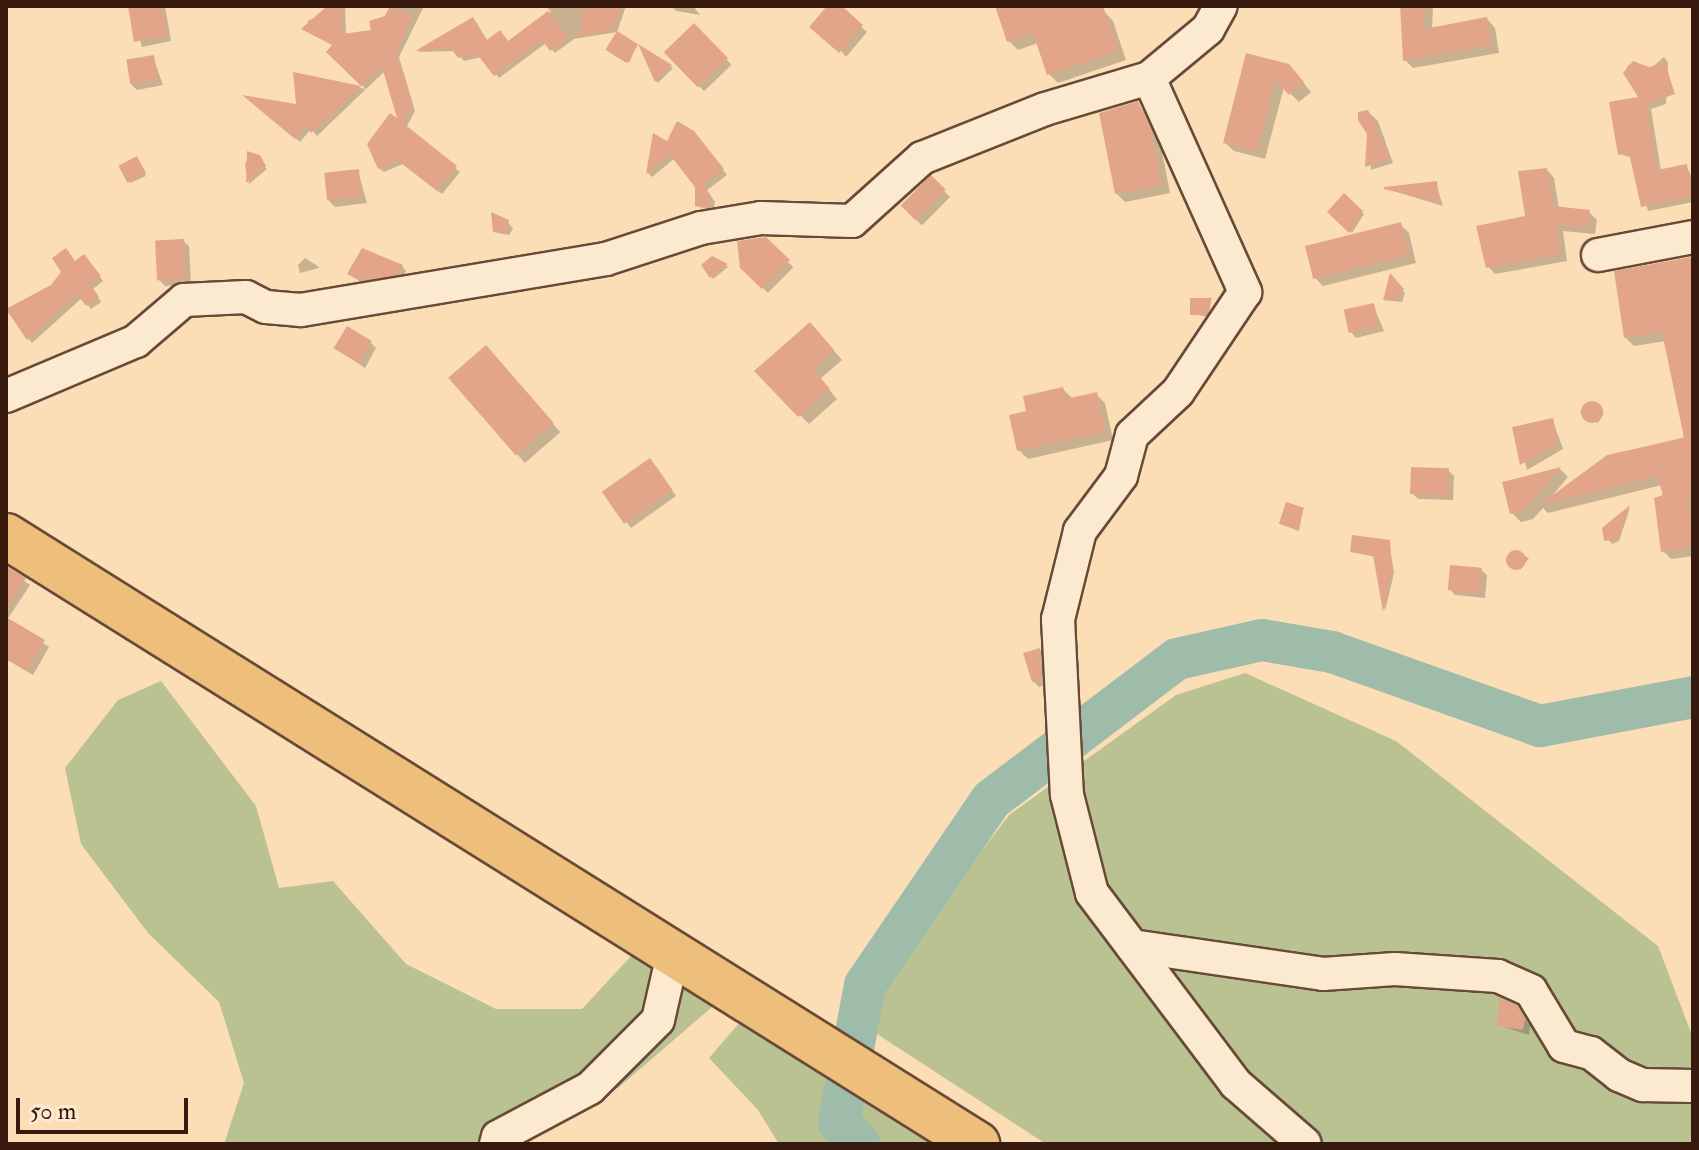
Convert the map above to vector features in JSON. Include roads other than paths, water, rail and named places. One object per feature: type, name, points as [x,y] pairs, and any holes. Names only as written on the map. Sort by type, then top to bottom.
[{"type":"highway","points":[[6,536],[977,1144]]},
{"type":"street","points":[[6,396],[136,341],[184,300],[246,297],[266,307],[301,310],[606,259],[701,228],[746,220],[852,221],[922,158],[1045,109],[1149,78],[1208,29],[1221,6]]},
{"type":"street","points":[[1149,78],[1245,292],[1178,392],[1132,435],[1121,476],[1080,531],[1058,619],[1067,795],[1092,893],[1236,1084],[1305,1144]]},
{"type":"street","points":[[1598,255],[1693,237]]},
{"type":"street","points":[[1132,946],[1323,974],[1395,969],[1498,976],[1531,991],[1564,1046],[1591,1053],[1643,1085],[1693,1086]]},
{"type":"street","points":[[496,1144],[498,1137],[590,1088],[658,1020],[673,954]]},
{"type":"waterway","points":[[860,1144],[839,1123],[865,985],[991,800],[1177,659],[1262,640],[1332,652],[1540,726],[1693,697]]}]
